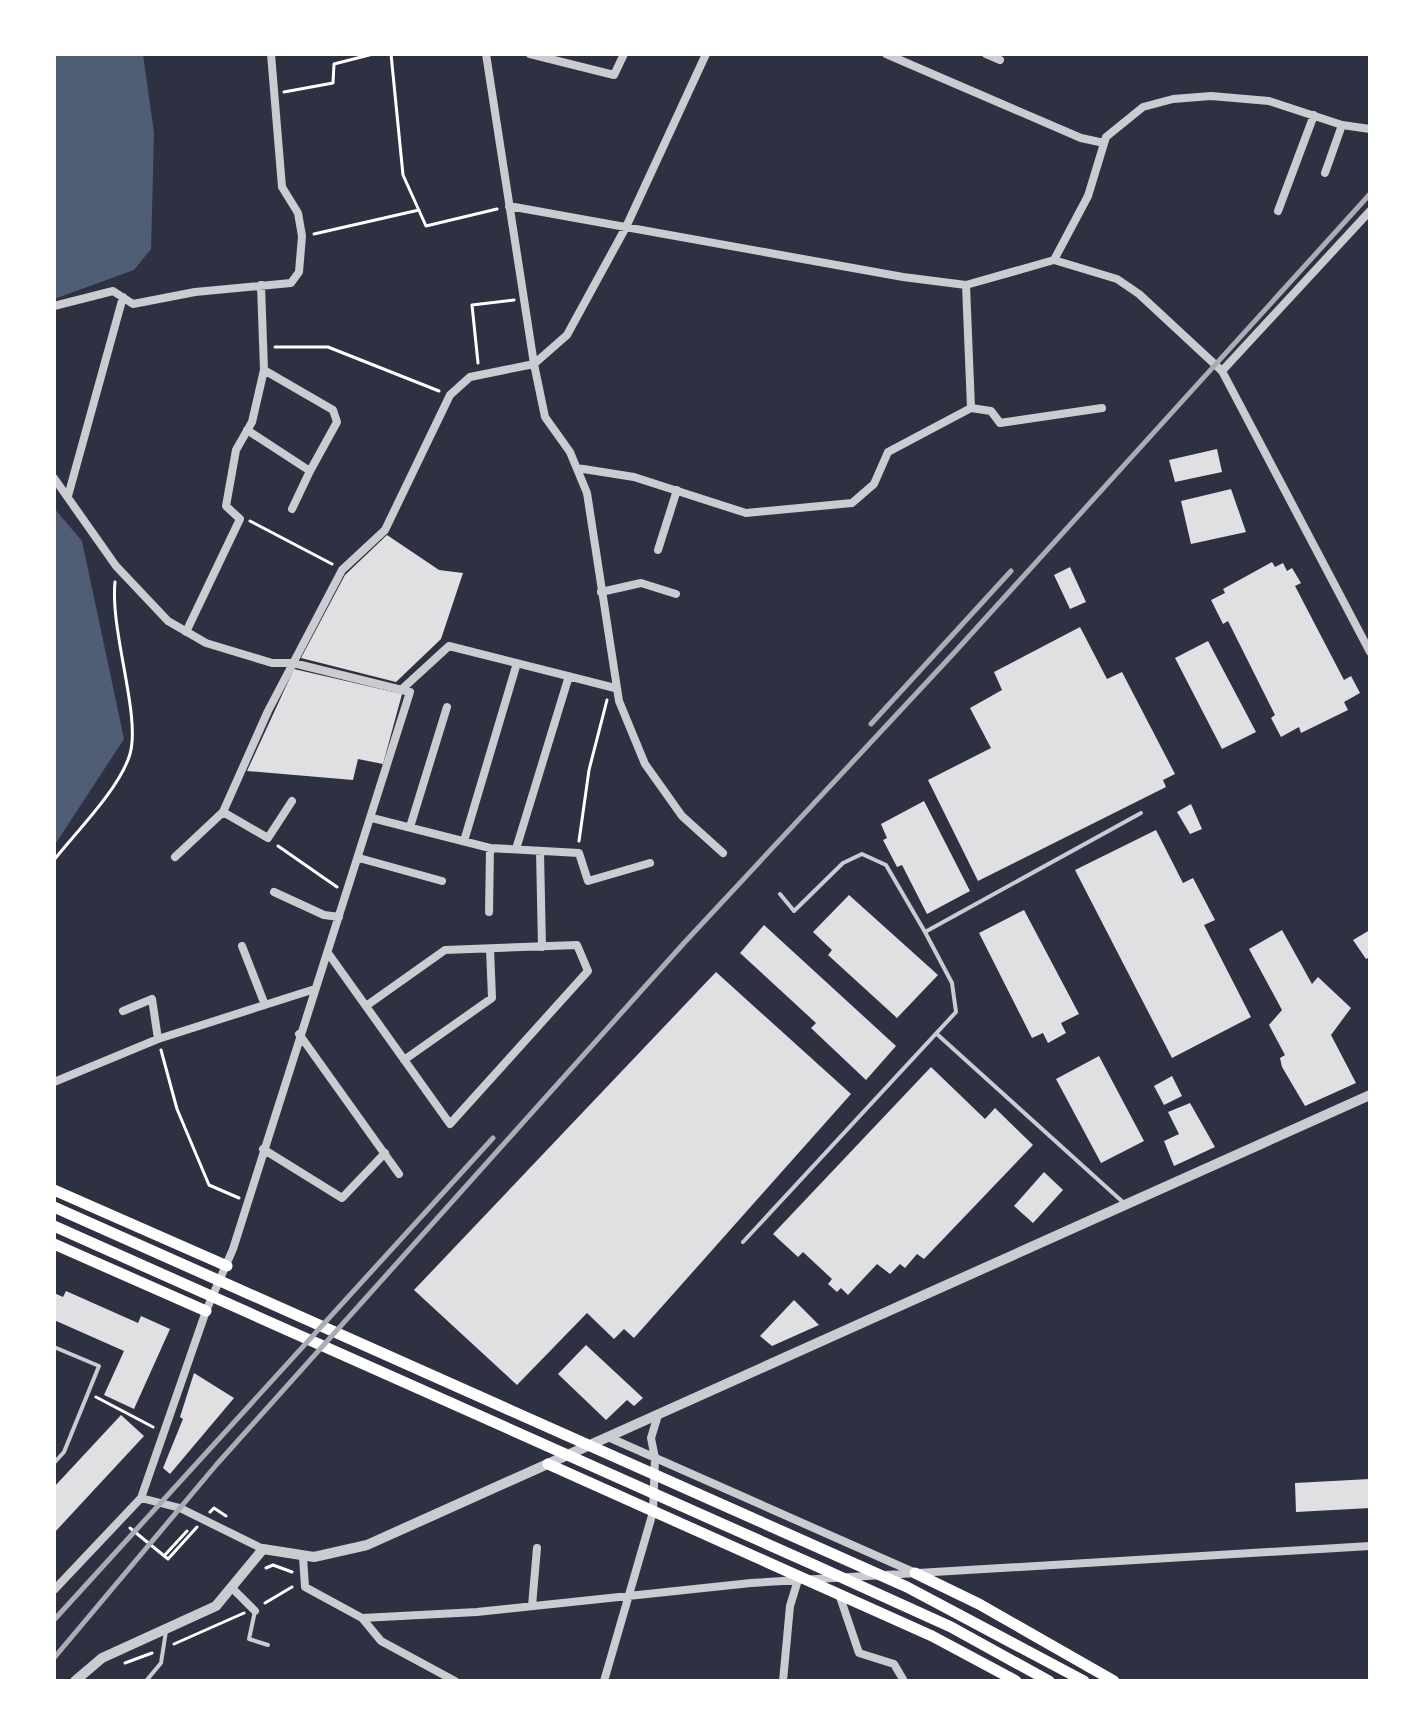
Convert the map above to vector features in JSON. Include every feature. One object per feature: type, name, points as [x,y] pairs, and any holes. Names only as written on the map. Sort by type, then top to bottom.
[{"type":"main road","points":[[54,1190],[227,1266]]},
{"type":"main road","points":[[54,1207],[846,1559],[1013,1641],[1084,1681]]},
{"type":"main road","points":[[54,1226],[812,1564],[1005,1656],[1049,1681]]},
{"type":"main road","points":[[54,1244],[206,1311]]},
{"type":"main road","points":[[548,1464],[932,1636],[1016,1681]]},
{"type":"main road","points":[[915,1573],[979,1604],[1114,1681]]},
{"type":"street","points":[[54,306],[113,291],[133,304],[195,292],[291,283],[299,272],[302,236],[298,213],[282,187],[271,54]]},
{"type":"street","points":[[486,54],[534,364],[545,417],[577,468],[587,493],[613,687],[645,764],[682,816],[723,853]]},
{"type":"street","points":[[530,54],[614,75],[624,54]]},
{"type":"street","points":[[175,857],[223,812],[293,663],[342,570],[385,530],[450,395],[470,377],[534,364],[567,335],[626,227],[706,54]]},
{"type":"street","points":[[886,54],[1081,138],[1104,143]]},
{"type":"street","points":[[986,54],[1000,60]]},
{"type":"street","points":[[1054,260],[1088,196],[1106,137],[1143,107],[1173,99],[1211,96],[1269,101],[1342,125],[1370,129]]},
{"type":"street","points":[[1278,211],[1314,115]]},
{"type":"street","points":[[1325,173],[1342,125]]},
{"type":"street","points":[[509,206],[903,277],[966,285],[1054,260],[1117,279],[1222,371],[1370,652]]},
{"type":"street","points":[[1222,371],[1370,211]]},
{"type":"street","points":[[186,632],[240,519],[226,506],[236,450],[247,430],[264,370],[261,285]]},
{"type":"street","points":[[966,285],[971,408]]},
{"type":"street","points":[[68,496],[123,297]]},
{"type":"street","points":[[264,370],[333,410],[337,422],[292,509]]},
{"type":"street","points":[[577,468],[634,477],[746,513],[852,503],[874,484],[888,452],[971,408],[991,411],[1000,423],[1102,408]]},
{"type":"street","points":[[247,430],[310,471]]},
{"type":"street","points":[[54,478],[116,566],[168,621],[186,632],[206,643],[272,663],[293,663],[410,692],[227,1266],[206,1311],[141,1498],[54,1590]]},
{"type":"street","points":[[658,550],[677,490]]},
{"type":"street","points":[[601,592],[641,583],[676,594]]},
{"type":"street","points":[[401,690],[449,646],[613,687]]},
{"type":"street","points":[[464,841],[517,663]]},
{"type":"street","points":[[516,849],[569,676]]},
{"type":"street","points":[[410,827],[447,707]]},
{"type":"street","points":[[223,812],[268,838],[292,801]]},
{"type":"street","points":[[372,818],[490,848],[579,853],[588,881],[650,863]]},
{"type":"street","points":[[489,912],[490,848]]},
{"type":"street","points":[[540,851],[542,947]]},
{"type":"street","points":[[359,858],[442,881]]},
{"type":"street","points":[[274,892],[324,915],[339,917]]},
{"type":"street","points":[[328,953],[450,1124],[588,971],[577,945],[445,950],[366,1006]]},
{"type":"street","points":[[242,946],[265,1005]]},
{"type":"street","points":[[404,1060],[492,998],[490,949]]},
{"type":"street","points":[[54,1082],[158,1039],[315,989]]},
{"type":"street","points":[[123,1011],[152,999],[158,1039]]},
{"type":"street","points":[[299,1034],[399,1174]]},
{"type":"street","points":[[141,1498],[180,1508],[263,1549],[303,1557],[334,1554],[367,1545],[1370,1095]]},
{"type":"street","points":[[263,1149],[342,1198],[385,1153]]},
{"type":"street","points":[[604,1681],[653,1512],[655,1458],[651,1438],[658,1415]]},
{"type":"street","points":[[608,1437],[915,1573]]},
{"type":"street","points":[[362,1618],[532,1606],[802,1580],[1370,1546]]},
{"type":"street","points":[[532,1606],[537,1548]]},
{"type":"street","points":[[75,1681],[102,1658],[204,1613],[233,1589],[263,1549]]},
{"type":"street","points":[[303,1557],[305,1587],[362,1618],[381,1641],[450,1680]]},
{"type":"street","points":[[783,1681],[790,1606],[802,1580]]},
{"type":"street","points":[[233,1589],[254,1610]]},
{"type":"street","points":[[839,1594],[859,1653],[894,1664],[904,1681]]},
{"type":"lane","points":[[925,932],[1141,813]]},
{"type":"lane","points":[[743,1242],[938,1035],[956,1012],[952,983],[886,865],[862,854],[843,863],[794,911],[780,894]]},
{"type":"lane","points":[[938,1035],[1127,1206]]},
{"type":"lane","points":[[54,1347],[99,1366],[64,1452],[54,1463]]},
{"type":"lane","points":[[254,1610],[249,1639],[268,1645]]},
{"type":"lane","points":[[146,1681],[161,1663],[166,1629]]},
{"type":"path","points":[[276,93],[333,83],[334,64],[373,54]]},
{"type":"path","points":[[391,54],[403,175],[426,226],[509,206]]},
{"type":"path","points":[[302,236],[343,230],[420,209]]},
{"type":"path","points":[[479,375],[472,305],[523,299]]},
{"type":"path","points":[[263,347],[328,347],[450,395]]},
{"type":"path","points":[[240,519],[258,522],[342,570]]},
{"type":"path","points":[[54,860],[120,775],[130,752],[130,722],[112,607],[116,566]]},
{"type":"path","points":[[579,853],[589,770],[613,687]]},
{"type":"path","points":[[268,838],[347,894]]},
{"type":"path","points":[[158,1039],[177,1109],[209,1185],[247,1201]]},
{"type":"path","points":[[87,1393],[164,1432]]},
{"type":"path","points":[[125,1524],[168,1559],[214,1508],[236,1523]]},
{"type":"path","points":[[164,1556],[187,1531]]},
{"type":"path","points":[[254,1610],[291,1591],[294,1579],[291,1571],[273,1565],[262,1570]]},
{"type":"water","points":[[54,54],[143,54],[154,133],[151,249],[134,270],[54,299]]},
{"type":"water","points":[[54,508],[82,541],[124,739],[54,846]]},
{"type":"building","points":[[1217,449],[1222,472],[1175,482],[1169,460]]},
{"type":"building","points":[[1231,489],[1246,532],[1191,544],[1181,501]]},
{"type":"building","points":[[387,535],[439,570],[463,573],[441,639],[396,682],[301,658],[345,575]]},
{"type":"building","points":[[1272,562],[1275,567],[1283,563],[1287,571],[1292,568],[1301,583],[1295,586],[1344,680],[1351,676],[1360,693],[1344,702],[1348,710],[1301,733],[1299,727],[1281,737],[1271,718],[1275,715],[1228,621],[1223,624],[1211,600],[1225,593],[1223,589]]},
{"type":"building","points":[[1070,567],[1086,602],[1070,609],[1054,575]]},
{"type":"building","points":[[1080,627],[1107,679],[1122,672],[1175,774],[1163,780],[1166,787],[978,881],[928,780],[991,748],[970,708],[1002,690],[994,672]]},
{"type":"building","points":[[1208,641],[1256,732],[1222,749],[1175,658]]},
{"type":"building","points":[[294,669],[402,694],[383,764],[358,759],[353,780],[247,771]]},
{"type":"building","points":[[924,801],[970,891],[927,914],[902,865],[897,867],[883,840],[887,838],[881,824]]},
{"type":"building","points":[[1191,804],[1202,829],[1190,834],[1177,812]]},
{"type":"building","points":[[1156,830],[1183,883],[1193,878],[1215,920],[1204,925],[1251,1017],[1172,1058],[1075,870]]},
{"type":"building","points":[[849,895],[938,975],[897,1018],[828,955],[832,950],[813,932]]},
{"type":"building","points":[[1024,910],[1079,1014],[1061,1023],[1066,1033],[1048,1043],[1043,1033],[1032,1038],[979,933]]},
{"type":"building","points":[[764,925],[896,1046],[866,1080],[811,1028],[816,1023],[740,953]]},
{"type":"building","points":[[1282,930],[1312,984],[1318,977],[1351,1008],[1331,1035],[1356,1083],[1305,1106],[1282,1067],[1280,1058],[1285,1055],[1269,1025],[1282,1010],[1249,949]]},
{"type":"building","points":[[1370,930],[1370,957],[1366,959],[1353,940]]},
{"type":"building","points":[[716,972],[851,1094],[634,1338],[624,1329],[614,1339],[587,1313],[517,1385],[414,1290]]},
{"type":"building","points":[[1099,1056],[1144,1141],[1101,1163],[1056,1079]]},
{"type":"building","points":[[931,1067],[985,1119],[995,1108],[1033,1145],[924,1259],[917,1254],[905,1268],[900,1264],[890,1274],[877,1264],[848,1295],[841,1288],[837,1292],[828,1284],[832,1279],[803,1252],[798,1257],[773,1234]]},
{"type":"building","points":[[1172,1076],[1182,1096],[1164,1105],[1154,1086]]},
{"type":"building","points":[[1190,1103],[1215,1147],[1174,1166],[1164,1141],[1179,1134],[1168,1112]]},
{"type":"building","points":[[1044,1172],[1063,1190],[1033,1223],[1014,1206]]},
{"type":"building","points":[[66,1291],[138,1323],[141,1316],[170,1329],[134,1409],[104,1395],[124,1351],[54,1320],[54,1293],[63,1297]]},
{"type":"building","points":[[794,1300],[819,1325],[772,1346],[760,1336]]},
{"type":"building","points":[[586,1345],[643,1398],[634,1406],[627,1400],[606,1420],[558,1374]]},
{"type":"building","points":[[194,1373],[234,1398],[170,1474],[163,1468],[183,1419],[180,1417]]},
{"type":"building","points":[[121,1415],[144,1436],[54,1533],[54,1487]]},
{"type":"building","points":[[1370,1479],[1370,1508],[1296,1512],[1295,1483]]},
{"type":"railway","points":[[54,1658],[217,1464],[684,943],[953,654],[1370,194]]},
{"type":"railway","points":[[871,724],[1011,571]]},
{"type":"railway","points":[[54,1620],[493,1138]]}]
